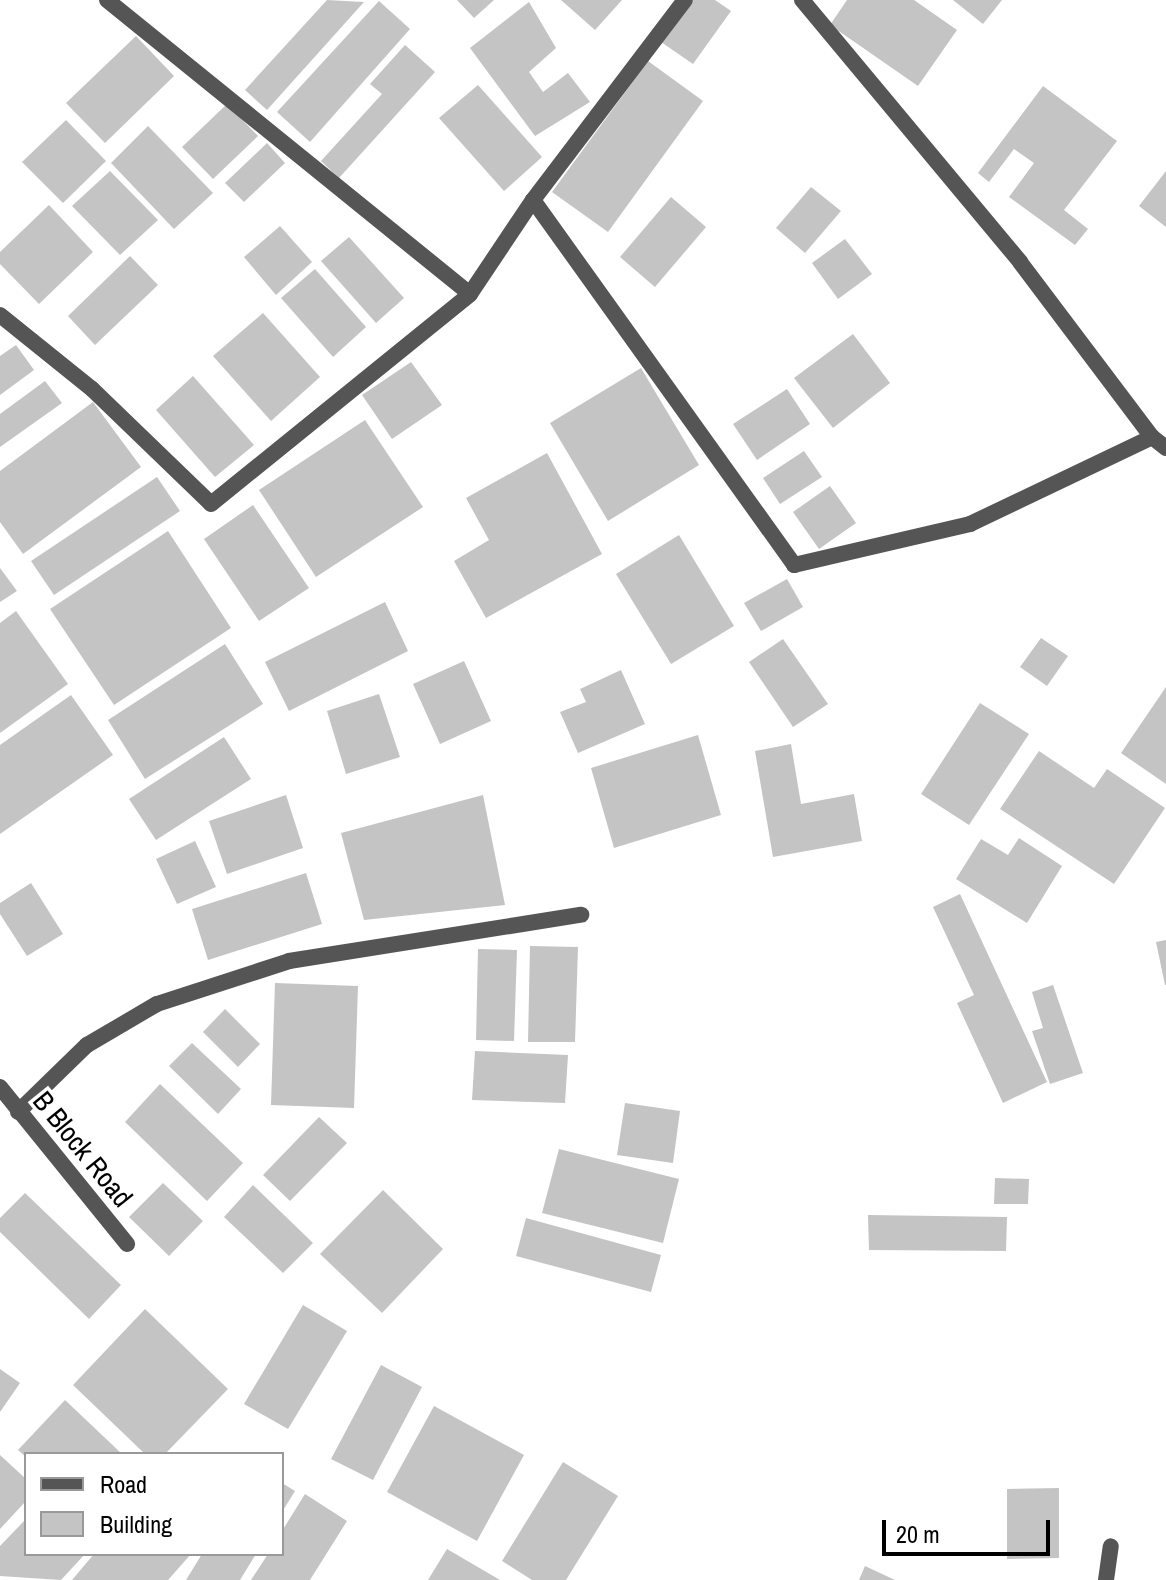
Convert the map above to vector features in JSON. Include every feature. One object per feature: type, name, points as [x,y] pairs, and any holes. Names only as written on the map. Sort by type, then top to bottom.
[{"type":"street","points":[[107,0],[470,294]]},
{"type":"street","points":[[0,315],[92,389],[211,504],[470,294],[533,200],[685,0]]},
{"type":"street","points":[[802,0],[1020,262],[1152,437],[1166,448]]},
{"type":"street","points":[[533,200],[794,565],[970,524],[1152,437]]},
{"type":"street","points":[[18,1112],[87,1045],[157,1004],[289,961],[581,915]]},
{"type":"street","name":"B Block Road","points":[[0,1087],[127,1244]]},
{"type":"street","points":[[1106,1580],[1111,1546]]},
{"type":"building","points":[[327,0],[364,2],[267,110],[245,90]]},
{"type":"building","points":[[457,0],[494,0],[474,18]]},
{"type":"building","points":[[561,0],[622,0],[595,30]]},
{"type":"building","points":[[691,0],[715,0],[731,11],[693,64],[661,42]]},
{"type":"building","points":[[847,0],[914,0],[957,30],[918,86],[830,25]]},
{"type":"building","points":[[953,0],[1002,0],[983,24]]},
{"type":"building","points":[[379,1],[410,29],[310,142],[277,112]]},
{"type":"building","points":[[529,2],[556,48],[529,72],[543,92],[568,73],[590,102],[535,136],[470,48]]},
{"type":"building","points":[[136,36],[174,76],[105,143],[66,103]]},
{"type":"building","points":[[405,45],[435,72],[339,178],[321,161],[382,94],[370,84]]},
{"type":"building","points":[[648,61],[703,101],[608,232],[552,192]]},
{"type":"building","points":[[478,85],[542,157],[504,191],[439,118]]},
{"type":"building","points":[[1043,86],[1117,141],[1064,210],[1088,229],[1075,245],[1009,197],[1034,163],[1014,149],[989,182],[978,173]]},
{"type":"building","points":[[227,104],[258,136],[213,179],[182,147]]},
{"type":"building","points":[[66,120],[106,161],[63,203],[22,162]]},
{"type":"building","points":[[148,126],[213,193],[174,229],[111,163]]},
{"type":"building","points":[[267,143],[285,163],[244,202],[225,183]]},
{"type":"building","points":[[110,171],[158,220],[120,255],[72,206]]},
{"type":"building","points":[[1166,171],[1166,227],[1139,206]]},
{"type":"building","points":[[811,187],[841,211],[805,253],[776,228]]},
{"type":"building","points":[[671,197],[706,227],[655,287],[620,257]]},
{"type":"building","points":[[49,205],[93,252],[39,304],[0,264],[0,252]]},
{"type":"building","points":[[280,226],[312,262],[276,295],[244,257]]},
{"type":"building","points":[[349,237],[404,298],[376,323],[321,261]]},
{"type":"building","points":[[845,239],[872,274],[838,299],[812,263]]},
{"type":"building","points":[[130,256],[158,285],[95,345],[68,316]]},
{"type":"building","points":[[315,269],[366,327],[333,357],[281,298]]},
{"type":"building","points":[[263,313],[320,377],[271,421],[213,356]]},
{"type":"building","points":[[853,334],[890,383],[833,428],[794,378]]},
{"type":"building","points":[[16,345],[34,370],[0,395],[0,356]]},
{"type":"building","points":[[411,362],[442,405],[392,439],[362,395]]},
{"type":"building","points":[[641,368],[699,465],[608,521],[550,423]]},
{"type":"building","points":[[193,376],[254,445],[215,477],[156,410]]},
{"type":"building","points":[[45,381],[62,403],[0,447],[0,414]]},
{"type":"building","points":[[787,389],[810,424],[757,460],[733,424]]},
{"type":"building","points":[[93,402],[141,467],[23,554],[0,522],[0,471]]},
{"type":"building","points":[[365,420],[423,507],[316,577],[259,490]]},
{"type":"building","points":[[804,451],[822,477],[780,504],[763,478]]},
{"type":"building","points":[[547,453],[602,554],[486,618],[454,561],[489,540],[466,498]]},
{"type":"building","points":[[157,477],[180,511],[54,595],[31,561]]},
{"type":"building","points":[[830,486],[856,523],[819,549],[793,512]]},
{"type":"building","points":[[253,505],[309,588],[259,621],[204,539]]},
{"type":"building","points":[[168,531],[231,628],[114,705],[50,609]]},
{"type":"building","points":[[679,535],[734,626],[671,664],[616,574]]},
{"type":"building","points":[[0,568],[17,591],[0,602]]},
{"type":"building","points":[[787,579],[803,607],[761,631],[744,603]]},
{"type":"building","points":[[385,602],[408,651],[289,711],[265,662]]},
{"type":"building","points":[[16,611],[68,684],[0,733],[0,623]]},
{"type":"building","points":[[1041,638],[1068,656],[1047,686],[1020,667]]},
{"type":"building","points":[[783,639],[828,704],[793,727],[749,662]]},
{"type":"building","points":[[225,644],[263,704],[145,779],[108,720]]},
{"type":"building","points":[[464,661],[491,721],[440,744],[413,684]]},
{"type":"building","points":[[621,670],[645,724],[578,753],[560,712],[586,702],[580,689]]},
{"type":"building","points":[[1166,687],[1166,784],[1121,753]]},
{"type":"building","points":[[379,694],[400,757],[346,774],[327,711]]},
{"type":"building","points":[[71,695],[113,755],[0,834],[0,745]]},
{"type":"building","points":[[980,703],[1029,734],[969,825],[921,794]]},
{"type":"building","points":[[698,735],[721,815],[614,848],[591,768]]},
{"type":"building","points":[[224,737],[251,779],[156,840],[129,799]]},
{"type":"building","points":[[791,744],[801,804],[854,794],[862,841],[773,857],[755,751]]},
{"type":"building","points":[[1039,751],[1094,788],[1107,769],[1165,808],[1114,884],[1000,809]]},
{"type":"building","points":[[286,795],[303,848],[227,874],[209,821]]},
{"type":"building","points":[[483,795],[505,905],[364,920],[341,833]]},
{"type":"building","points":[[1019,838],[1062,866],[1027,923],[956,879],[981,839],[1008,855]]},
{"type":"building","points":[[195,841],[216,887],[177,904],[156,859]]},
{"type":"building","points":[[306,873],[322,924],[208,960],[192,909]]},
{"type":"building","points":[[31,883],[63,934],[27,956],[0,914],[0,903]]},
{"type":"building","points":[[960,894],[1047,1082],[1003,1103],[957,1003],[974,995],[933,907]]},
{"type":"building","points":[[1166,940],[1166,985],[1165,985],[1156,942]]},
{"type":"building","points":[[530,946],[578,947],[575,1042],[528,1042]]},
{"type":"building","points":[[478,949],[517,950],[514,1041],[476,1040]]},
{"type":"building","points":[[275,983],[358,986],[354,1108],[271,1105]]},
{"type":"building","points":[[1053,985],[1083,1073],[1050,1084],[1032,1031],[1043,1028],[1032,992]]},
{"type":"building","points":[[225,1009],[260,1044],[238,1067],[203,1032]]},
{"type":"building","points":[[192,1043],[241,1089],[218,1114],[169,1066]]},
{"type":"building","points":[[475,1051],[568,1055],[565,1103],[472,1100]]},
{"type":"building","points":[[160,1084],[243,1163],[207,1201],[125,1122]]},
{"type":"building","points":[[625,1103],[680,1111],[673,1163],[617,1155]]},
{"type":"building","points":[[319,1117],[347,1143],[290,1201],[263,1175]]},
{"type":"building","points":[[559,1149],[679,1179],[663,1243],[542,1213]]},
{"type":"building","points":[[995,1178],[1029,1179],[1028,1204],[994,1204]]},
{"type":"building","points":[[163,1183],[203,1221],[169,1256],[129,1217]]},
{"type":"building","points":[[253,1185],[313,1243],[283,1273],[224,1217]]},
{"type":"building","points":[[383,1190],[443,1249],[382,1313],[320,1254]]},
{"type":"building","points":[[25,1193],[121,1285],[89,1319],[0,1232],[0,1218]]},
{"type":"building","points":[[868,1215],[1007,1217],[1006,1251],[869,1250]]},
{"type":"building","points":[[526,1218],[661,1255],[651,1292],[516,1256]]},
{"type":"building","points":[[303,1305],[347,1331],[288,1429],[244,1404]]},
{"type":"building","points":[[145,1309],[228,1389],[167,1452],[143,1452],[73,1385]]},
{"type":"building","points":[[381,1365],[422,1387],[373,1480],[331,1459]]},
{"type":"building","points":[[0,1369],[20,1383],[0,1412]]},
{"type":"building","points":[[65,1400],[120,1452],[24,1452],[24,1455],[18,1450]]},
{"type":"building","points":[[434,1406],[524,1455],[477,1541],[387,1492]]},
{"type":"building","points":[[0,1455],[24,1477],[24,1503],[0,1529]]},
{"type":"building","points":[[563,1462],[618,1496],[566,1580],[532,1580],[502,1561]]},
{"type":"building","points":[[284,1484],[295,1491],[284,1509]]},
{"type":"building","points":[[1059,1488],[1059,1558],[1007,1559],[1007,1489]]},
{"type":"building","points":[[305,1494],[347,1521],[310,1580],[251,1580],[267,1556],[284,1556],[284,1528]]},
{"type":"building","points":[[24,1521],[24,1556],[83,1556],[61,1580],[0,1576],[0,1546]]},
{"type":"building","points":[[447,1549],[500,1580],[428,1580]]},
{"type":"building","points":[[92,1556],[189,1556],[168,1580],[72,1580]]},
{"type":"building","points":[[201,1556],[255,1556],[240,1580],[186,1580]]},
{"type":"building","points":[[865,1566],[895,1580],[859,1580]]}]
